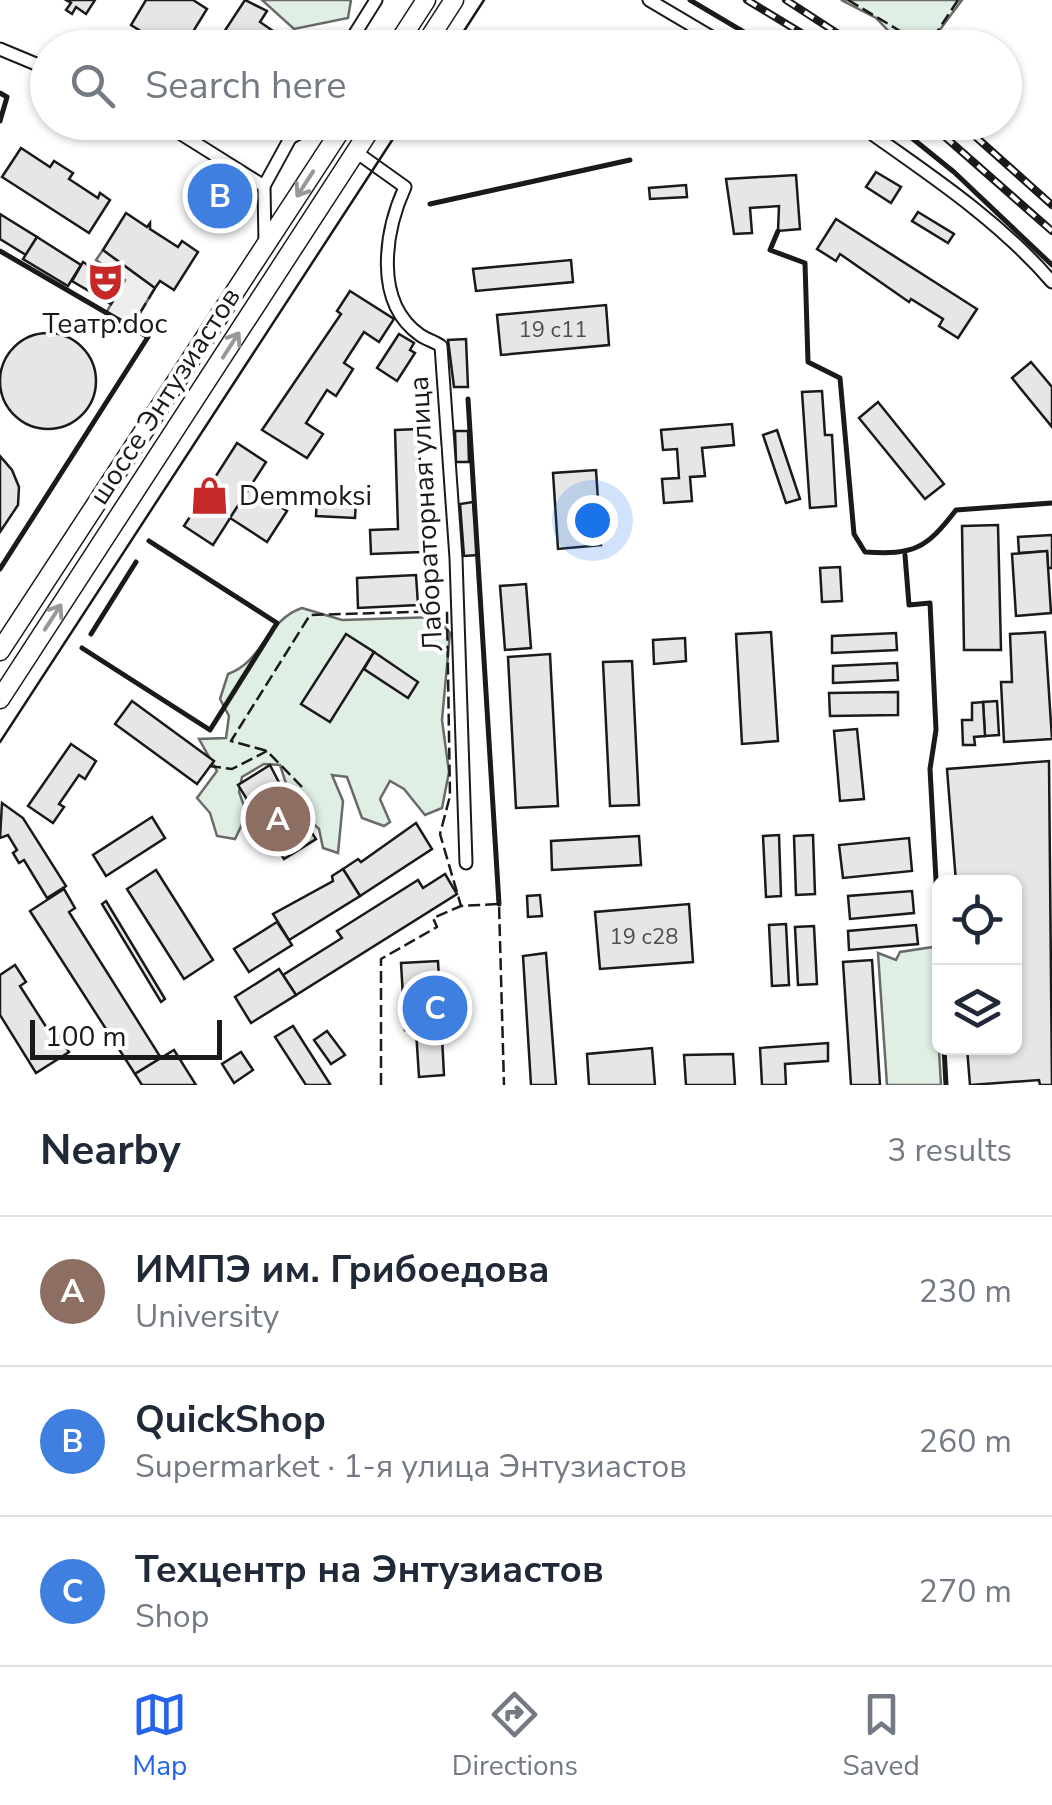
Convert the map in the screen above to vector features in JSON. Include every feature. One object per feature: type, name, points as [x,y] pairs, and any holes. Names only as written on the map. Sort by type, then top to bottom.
[{"type":"main road","points":[[407,30],[426,0]]},
{"type":"main road","points":[[435,30],[454,0]]},
{"type":"main road","name":"шоссе Энтузиастов","points":[[0,651],[334,140]]},
{"type":"main road","name":"шоссе Энтузиастов","points":[[0,698],[364,140]]},
{"type":"street","points":[[357,30],[376,0]]},
{"type":"street","points":[[648,0],[699,30]]},
{"type":"street","points":[[0,49],[30,62]]},
{"type":"street","points":[[191,140],[264,186]]},
{"type":"street","points":[[265,246],[264,186],[288,140]]},
{"type":"street","points":[[881,140],[943,184],[1032,258],[1052,282]]},
{"type":"street","name":"Лабораторная улица","points":[[356,152],[405,187],[387,242],[389,286],[420,335],[441,346],[456,558],[466,863]]},
{"type":"green space","points":[[262,0],[351,0],[348,18],[294,29]]},
{"type":"green space","points":[[841,0],[962,0],[940,30],[888,30],[876,18]]},
{"type":"green space","points":[[302,608],[342,620],[436,617],[450,633],[442,720],[449,772],[442,808],[425,815],[404,789],[390,781],[380,799],[390,822],[384,826],[362,818],[347,777],[332,775],[343,801],[338,853],[323,848],[319,829],[293,805],[280,765],[264,764],[242,777],[239,792],[247,814],[235,839],[217,836],[210,813],[197,798],[217,771],[199,739],[226,738],[229,716],[220,699],[228,674],[249,660],[280,622]]},
{"type":"green space","points":[[932,947],[932,1055],[939,1055],[941,1085],[887,1085],[878,953],[896,960],[900,952]]},
{"type":"shaded area","points":[[103,250],[155,288],[131,328],[106,313],[125,280],[96,260]]},
{"type":"building","points":[[66,0],[95,0],[86,14],[76,7],[72,14],[66,10],[71,3]]},
{"type":"building","points":[[146,0],[193,0],[207,9],[194,30],[139,30],[131,25]]},
{"type":"building","points":[[245,0],[267,11],[260,22],[272,30],[225,30]]},
{"type":"building","points":[[21,148],[50,167],[54,161],[73,173],[69,179],[98,198],[100,193],[110,200],[89,233],[2,177]]},
{"type":"building","points":[[214,171],[232,181],[219,203],[201,192]]},
{"type":"building","points":[[876,172],[901,187],[891,203],[866,187]]},
{"type":"building","points":[[796,175],[800,229],[778,231],[779,206],[750,208],[752,233],[734,234],[726,179]]},
{"type":"building","points":[[232,181],[242,187],[229,209],[219,203]]},
{"type":"building","points":[[686,185],[687,197],[650,199],[649,188]]},
{"type":"building","points":[[918,212],[954,234],[948,243],[912,221]]},
{"type":"building","points":[[126,213],[147,227],[150,223],[150,229],[178,247],[182,241],[198,252],[174,290],[160,281],[155,288],[103,250]]},
{"type":"building","points":[[0,214],[37,237],[26,255],[0,239]]},
{"type":"building","points":[[836,219],[977,309],[958,338],[939,326],[943,319],[911,299],[909,302],[840,254],[836,261],[817,249]]},
{"type":"building","points":[[37,237],[81,265],[68,286],[23,259]]},
{"type":"building","points":[[571,260],[573,282],[476,291],[473,269]]},
{"type":"building","points":[[83,262],[122,286],[111,304],[72,281]]},
{"type":"building","points":[[350,291],[394,319],[379,342],[364,332],[344,363],[353,369],[336,396],[327,390],[306,423],[323,434],[307,458],[262,430],[341,314],[337,311]]},
{"type":"building","points":[[606,305],[609,345],[501,355],[497,315]]},
{"type":"building","points":[[39,333],[57,333],[75,341],[88,354],[96,381],[93,400],[75,421],[57,429],[39,429],[21,421],[8,408],[0,390],[0,372],[8,354],[21,341]]},
{"type":"building","points":[[399,334],[414,343],[410,350],[415,353],[397,381],[377,368]]},
{"type":"building","points":[[466,339],[468,387],[454,387],[448,340]]},
{"type":"building","points":[[1031,362],[1052,387],[1052,427],[1012,378]]},
{"type":"building","points":[[822,391],[825,435],[832,435],[836,506],[810,508],[802,392]]},
{"type":"building","points":[[878,402],[944,484],[925,499],[859,418]]},
{"type":"building","points":[[732,424],[734,445],[702,448],[705,476],[690,477],[692,501],[664,503],[662,479],[679,478],[677,449],[663,450],[661,430]]},
{"type":"building","points":[[419,429],[422,552],[371,554],[370,530],[398,529],[395,430]]},
{"type":"building","points":[[777,430],[800,499],[786,503],[763,435]]},
{"type":"building","points":[[455,431],[468,431],[469,462],[456,462]]},
{"type":"building","points":[[237,443],[266,462],[213,545],[184,526]]},
{"type":"building","points":[[0,456],[19,487],[18,505],[0,532]]},
{"type":"building","points":[[596,470],[601,545],[558,549],[553,473]]},
{"type":"building","points":[[250,487],[287,511],[267,542],[230,518]]},
{"type":"building","points":[[317,498],[356,500],[355,518],[316,516]]},
{"type":"building","points":[[473,502],[478,555],[464,556],[460,504]]},
{"type":"building","points":[[998,525],[1001,650],[964,650],[962,526]]},
{"type":"building","points":[[1052,535],[1052,568],[1048,568],[1047,551],[1019,553],[1018,537]]},
{"type":"building","points":[[1047,551],[1051,613],[1016,616],[1012,554]]},
{"type":"building","points":[[840,567],[842,601],[822,602],[820,568]]},
{"type":"building","points":[[416,575],[418,605],[358,608],[357,578]]},
{"type":"building","points":[[526,584],[531,648],[505,650],[500,586]]},
{"type":"building","points":[[771,632],[778,741],[742,744],[736,634]]},
{"type":"building","points":[[1045,632],[1052,739],[1004,742],[1001,682],[1012,682],[1010,634]]},
{"type":"building","points":[[896,633],[897,650],[832,653],[832,636]]},
{"type":"building","points":[[346,634],[374,652],[330,722],[301,704]]},
{"type":"building","points":[[685,638],[686,661],[654,664],[653,640]]},
{"type":"building","points":[[374,652],[418,682],[408,698],[364,669]]},
{"type":"building","points":[[550,654],[558,806],[516,808],[508,657]]},
{"type":"building","points":[[632,661],[639,805],[610,806],[603,662]]},
{"type":"building","points":[[897,663],[898,680],[833,683],[833,666]]},
{"type":"building","points":[[898,692],[898,715],[830,716],[829,693]]},
{"type":"building","points":[[132,701],[214,761],[197,784],[115,724]]},
{"type":"building","points":[[997,701],[999,735],[985,736],[983,702]]},
{"type":"building","points":[[983,702],[985,736],[974,737],[975,745],[963,745],[962,720],[972,720],[972,703]]},
{"type":"building","points":[[857,729],[864,799],[840,801],[834,731]]},
{"type":"building","points":[[71,744],[96,761],[85,779],[79,775],[59,804],[64,807],[53,823],[28,806]]},
{"type":"building","points":[[1049,761],[1052,1085],[1040,1085],[1039,1080],[970,1085],[968,1055],[1022,1055],[1022,875],[955,875],[947,769]]},
{"type":"building","points":[[270,765],[300,823],[304,821],[316,839],[284,859],[238,785]]},
{"type":"building","points":[[2,803],[23,818],[66,886],[47,898],[24,860],[19,863],[8,835],[0,838]]},
{"type":"building","points":[[152,817],[165,838],[106,876],[93,855]]},
{"type":"building","points":[[416,823],[432,849],[360,896],[343,869],[358,859],[361,862]]},
{"type":"building","points":[[779,835],[781,896],[766,897],[763,836]]},
{"type":"building","points":[[813,835],[815,894],[796,895],[794,836]]},
{"type":"building","points":[[639,836],[641,865],[552,870],[551,841]]},
{"type":"building","points":[[909,838],[912,871],[843,878],[839,845]]},
{"type":"building","points":[[343,869],[360,896],[289,940],[273,914],[333,881],[332,876]]},
{"type":"building","points":[[156,870],[213,960],[184,979],[127,889]]},
{"type":"building","points":[[445,874],[457,894],[296,995],[283,975],[342,938],[337,931],[418,880],[423,888]]},
{"type":"building","points":[[64,889],[75,908],[69,912],[161,1058],[135,1074],[30,911]]},
{"type":"building","points":[[912,891],[914,913],[850,919],[848,896]]},
{"type":"building","points":[[540,895],[542,916],[528,917],[527,896]]},
{"type":"building","points":[[106,901],[165,999],[161,1002],[102,904]]},
{"type":"building","points":[[689,904],[693,962],[600,969],[595,912]]},
{"type":"building","points":[[277,922],[292,945],[249,972],[234,949]]},
{"type":"building","points":[[786,924],[789,985],[772,986],[769,925]]},
{"type":"building","points":[[916,925],[918,944],[849,950],[848,931]]},
{"type":"building","points":[[814,926],[817,984],[798,985],[795,927]]},
{"type":"building","points":[[546,953],[556,1085],[531,1085],[523,956]]},
{"type":"building","points":[[872,960],[880,1085],[851,1085],[843,962]]},
{"type":"building","points":[[438,961],[444,1075],[419,1077],[416,1030],[405,1030],[401,963]]},
{"type":"building","points":[[15,965],[26,982],[20,986],[50,1033],[55,1030],[69,1052],[36,1073],[0,1015],[0,975]]},
{"type":"building","points":[[279,969],[296,995],[251,1023],[235,997]]},
{"type":"building","points":[[293,1026],[330,1084],[306,1085],[275,1037]]},
{"type":"building","points":[[327,1031],[345,1055],[331,1064],[314,1040]]},
{"type":"building","points":[[828,1043],[828,1061],[785,1064],[786,1085],[762,1085],[760,1048]]},
{"type":"building","points":[[652,1048],[655,1085],[589,1085],[587,1054]]},
{"type":"building","points":[[174,1050],[196,1085],[142,1085],[135,1074]]},
{"type":"building","points":[[241,1052],[253,1070],[234,1083],[222,1064]]},
{"type":"building","points":[[733,1054],[735,1085],[686,1085],[684,1055]]},
{"type":"tram line","points":[[465,30],[484,0]]},
{"type":"tram line","points":[[0,742],[392,140]]},
{"type":"railway","points":[[747,0],[796,30]]},
{"type":"railway","points":[[786,0],[832,30]]},
{"type":"railway","points":[[948,140],[1052,231]]},
{"type":"railway","points":[[979,140],[1052,205]]},
{"type":"fence","points":[[848,0],[898,30]]},
{"type":"fence","points":[[938,30],[958,0]]},
{"type":"fence","points":[[131,328],[155,288]]},
{"type":"fence","points":[[302,787],[267,751],[231,741],[310,615],[447,611],[450,796],[440,834],[461,906]]},
{"type":"fence","points":[[209,766],[232,769],[267,751]]},
{"type":"fence","points":[[381,1085],[381,959],[437,927],[433,918],[461,906],[499,904],[504,1085]]},
{"type":"wall","points":[[690,0],[741,30]]},
{"type":"wall","points":[[0,93],[7,97],[0,121]]},
{"type":"wall","points":[[914,140],[1052,265]]},
{"type":"wall","points":[[430,204],[630,160]]},
{"type":"wall","points":[[778,231],[770,250],[805,263],[808,362],[840,378],[854,534],[865,552],[918,547],[956,510],[1052,503]]},
{"type":"wall","points":[[0,251],[148,337],[0,569]]},
{"type":"wall","points":[[468,399],[499,904]]},
{"type":"wall","points":[[82,648],[210,730],[277,623],[149,541]]},
{"type":"wall","points":[[905,555],[909,605],[930,603],[936,730],[930,769],[936,875]]},
{"type":"wall","points":[[91,634],[136,562]]},
{"type":"wall","points":[[944,1055],[946,1085]]},
{"type":"place","name":"QuickShop","points":[[220,196]]},
{"type":"place","name":"Театр.doc","points":[[105,282]]},
{"type":"place","name":"Demmoksi","points":[[209,496]]},
{"type":"place","name":"ИМПЭ им. Грибоедова","points":[[278,819]]},
{"type":"place","name":"Техцентр на Энтузиастов","points":[[435,1008]]}]
